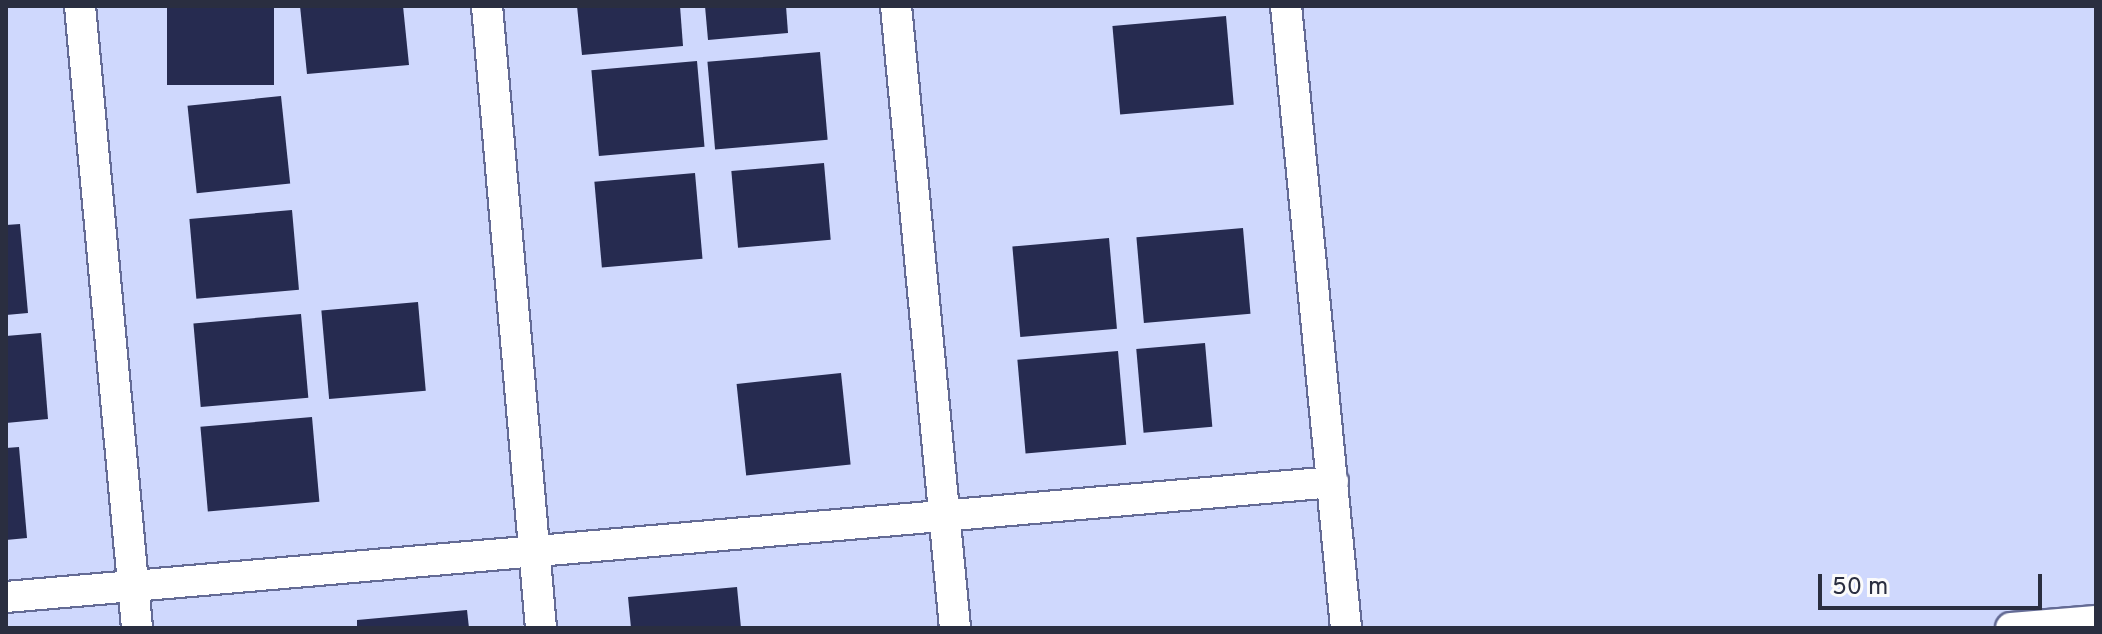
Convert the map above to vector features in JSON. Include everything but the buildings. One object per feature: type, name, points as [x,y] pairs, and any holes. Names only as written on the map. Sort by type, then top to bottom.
[{"type":"street","points":[[80,6],[137,628]]},
{"type":"street","points":[[487,6],[541,628]]},
{"type":"street","points":[[896,6],[955,628]]},
{"type":"street","points":[[1286,6],[1346,628]]},
{"type":"street","points":[[6,597],[1333,482]]},
{"type":"street","points":[[2011,628],[2096,621]]}]
